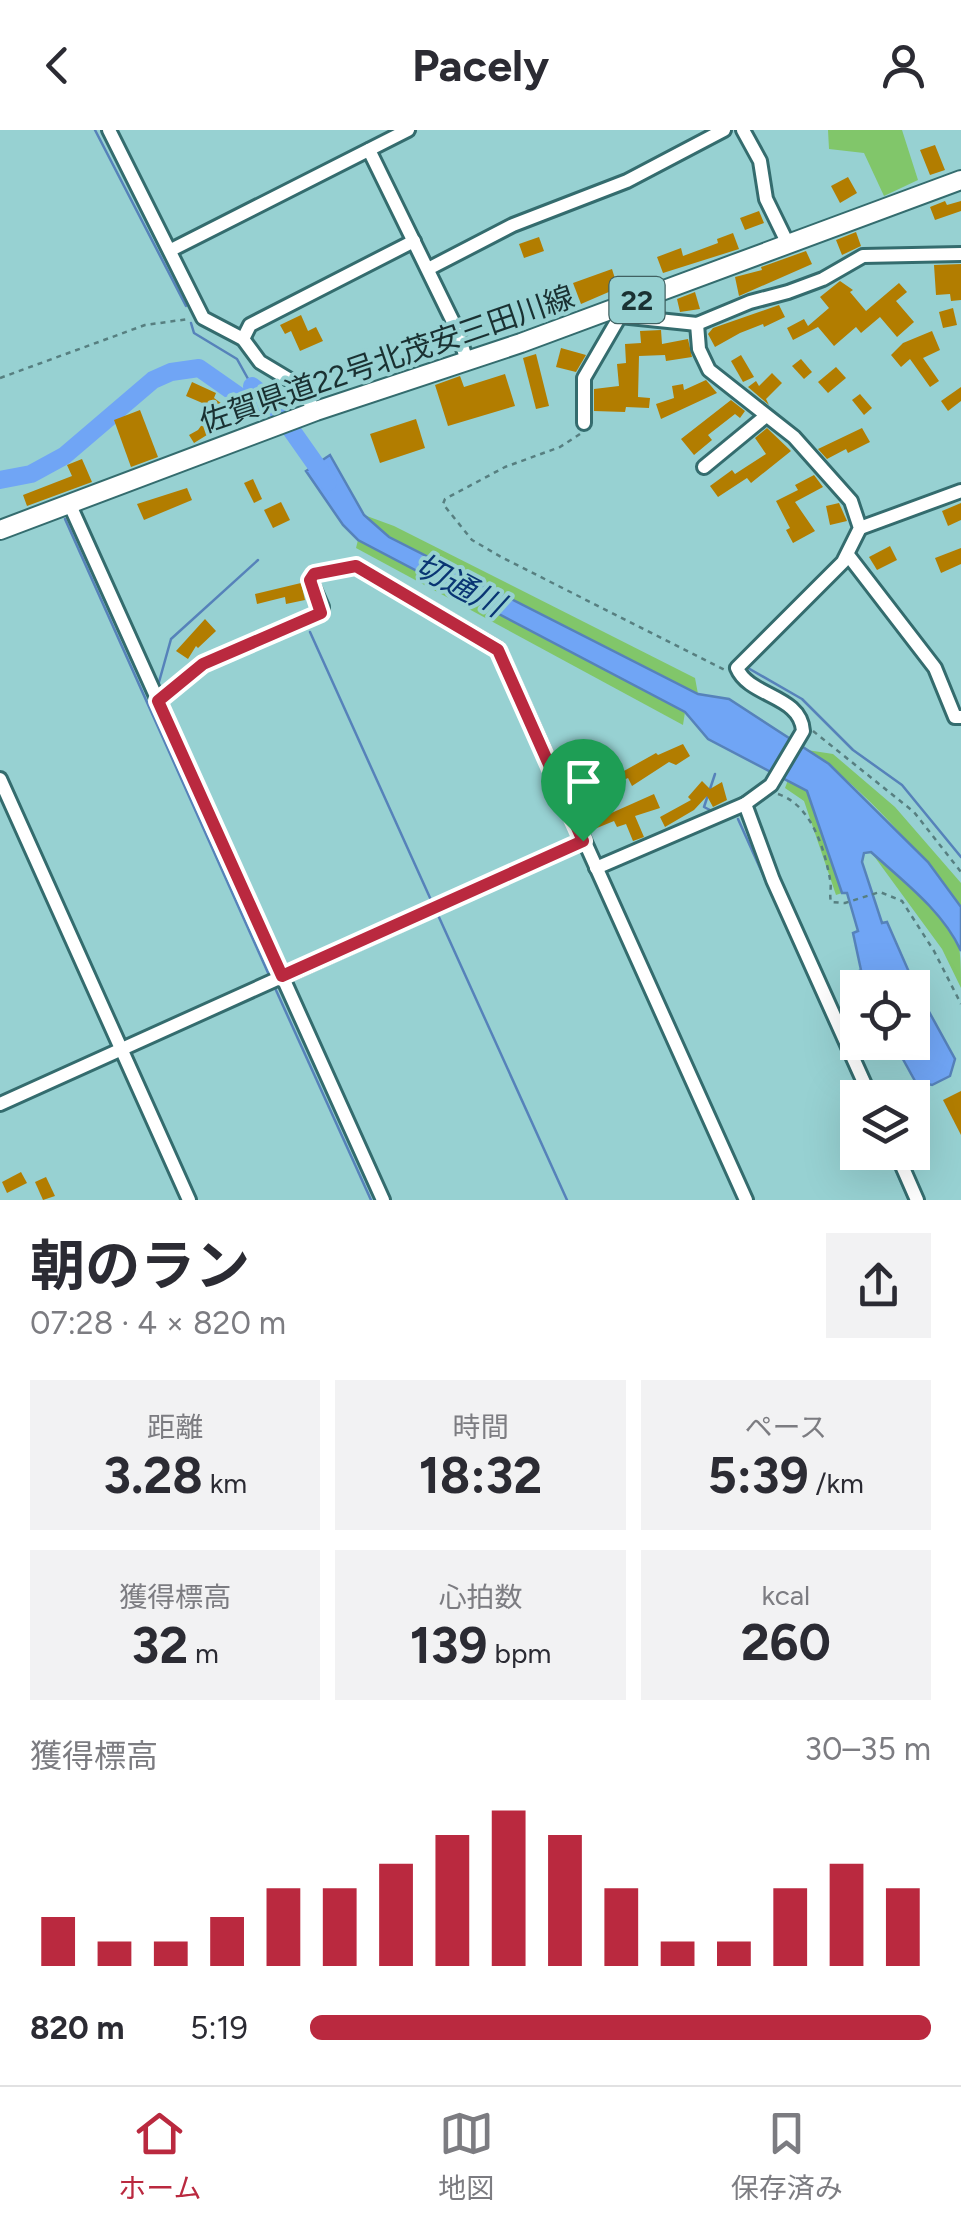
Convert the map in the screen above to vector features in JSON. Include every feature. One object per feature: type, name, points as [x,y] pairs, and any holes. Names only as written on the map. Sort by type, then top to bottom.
[{"type":"main road","name":"佐賀県道22号北茂安三田川線","points":[[0,530],[313,412],[618,312],[786,242],[961,180]]},
{"type":"street","points":[[109,130],[203,318],[243,338],[260,362],[295,383],[313,412]]},
{"type":"street","points":[[171,250],[408,130]]},
{"type":"street","points":[[428,269],[513,225],[626,180],[724,130]]},
{"type":"street","points":[[743,130],[760,160],[766,198],[786,242]]},
{"type":"street","points":[[369,150],[458,330],[467,361]]},
{"type":"street","points":[[243,338],[250,325],[414,242]]},
{"type":"street","points":[[584,423],[584,378],[618,312],[697,324],[750,302],[806,286],[863,256],[961,254]]},
{"type":"street","points":[[596,868],[745,804],[768,788],[804,728],[794,708],[738,673],[740,664],[848,555],[860,528],[851,501],[794,437],[708,370],[699,348],[697,324]]},
{"type":"street","points":[[704,467],[766,416]]},
{"type":"street","points":[[860,528],[961,491]]},
{"type":"street","points":[[69,504],[383,1200]]},
{"type":"street","points":[[848,555],[935,668],[955,717],[961,717]]},
{"type":"street","points":[[158,701],[203,664],[321,613],[310,580],[314,574],[356,566],[498,650],[746,1200]]},
{"type":"street","points":[[0,779],[188,1200]]},
{"type":"street","points":[[745,804],[773,880],[863,1080]]},
{"type":"street","points":[[0,1104],[583,841]]},
{"type":"street","points":[[904,1170],[917,1200]]},
{"type":"path","points":[[0,378],[145,325],[203,318]]},
{"type":"path","points":[[584,423],[580,434],[560,446],[505,467],[445,499],[444,504],[472,540],[503,558],[721,669],[738,673]]},
{"type":"path","points":[[804,728],[914,812],[961,872]]},
{"type":"path","points":[[768,788],[795,801],[808,814],[830,877],[829,900],[845,904],[885,892],[902,901],[961,1004]]},
{"type":"green space","points":[[828,130],[902,130],[918,180],[884,196],[864,153],[829,149]]},
{"type":"green space","points":[[364,515],[394,526],[695,678],[698,694],[389,537]]},
{"type":"green space","points":[[358,540],[685,712],[683,725],[356,548]]},
{"type":"green space","points":[[807,750],[833,754],[895,807],[961,883],[961,907],[890,822],[849,782]]},
{"type":"green space","points":[[788,780],[807,791],[814,804],[842,893],[836,895],[804,801],[785,788]]},
{"type":"green space","points":[[871,852],[921,896],[954,935],[960,952],[961,988],[942,949]]},
{"type":"water","points":[[330,455],[364,515],[389,537],[698,694],[729,699],[829,764],[928,862],[961,907],[961,951],[933,910],[871,852],[864,853],[862,862],[882,923],[887,922],[908,970],[861,970],[853,933],[858,931],[847,893],[842,893],[807,791],[708,739],[685,712],[358,540],[306,471]]},
{"type":"water","points":[[930,1013],[955,1059],[950,1076],[932,1085],[930,1080],[914,1080],[903,1060],[930,1060]]},
{"type":"building","points":[[935,145],[945,170],[930,175],[920,150]]},
{"type":"building","points":[[848,177],[857,193],[840,203],[831,186]]},
{"type":"building","points":[[945,201],[947,205],[961,201],[961,211],[935,220],[930,207]]},
{"type":"building","points":[[759,211],[764,223],[745,230],[740,218]]},
{"type":"building","points":[[856,232],[861,246],[842,255],[836,240]]},
{"type":"building","points":[[733,233],[739,249],[663,273],[657,257],[681,248],[683,256]]},
{"type":"building","points":[[539,237],[544,251],[524,258],[519,244]]},
{"type":"building","points":[[806,251],[812,264],[739,296],[735,277]]},
{"type":"building","points":[[961,264],[961,300],[951,301],[950,294],[936,295],[934,265]]},
{"type":"building","points":[[612,269],[618,288],[581,304],[573,283]]},
{"type":"building","points":[[840,281],[853,290],[850,292],[866,311],[899,283],[907,292],[896,301],[914,322],[897,337],[880,317],[861,333],[856,327],[834,346],[818,327],[793,340],[787,328],[804,319],[808,326],[829,308],[820,297]]},
{"type":"building","points":[[695,292],[700,309],[680,312],[677,299]]},
{"type":"building","points":[[779,305],[785,317],[764,327],[763,324],[740,333],[715,347],[708,334],[713,328]]},
{"type":"building","points":[[953,308],[957,325],[943,328],[939,312]]},
{"type":"building","points":[[301,315],[308,331],[316,327],[323,341],[300,351],[291,331],[285,334],[280,325]]},
{"type":"building","points":[[661,330],[662,344],[688,339],[692,357],[666,361],[665,355],[639,356],[638,397],[650,398],[649,408],[594,411],[594,389],[619,386],[617,364],[626,363],[625,344],[641,343],[640,331]]},
{"type":"building","points":[[932,331],[940,350],[923,358],[939,381],[930,387],[910,359],[901,367],[891,355],[903,343]]},
{"type":"building","points":[[561,348],[586,355],[576,372],[556,367]]},
{"type":"building","points":[[536,354],[549,406],[536,409],[523,358]]},
{"type":"building","points":[[741,355],[754,377],[743,382],[731,361]]},
{"type":"building","points":[[801,359],[812,372],[804,379],[792,366]]},
{"type":"building","points":[[836,367],[846,378],[828,393],[818,382]]},
{"type":"building","points":[[772,373],[782,383],[766,399],[769,405],[748,387],[756,381],[759,386]]},
{"type":"building","points":[[505,374],[515,406],[448,426],[435,385],[460,376],[464,387]]},
{"type":"building","points":[[706,380],[717,393],[661,419],[656,404],[674,398],[672,386],[683,384],[684,390]]},
{"type":"building","points":[[192,382],[216,393],[214,398],[237,415],[235,418],[227,414],[215,430],[194,443],[189,435],[198,430],[214,408],[186,396]]},
{"type":"building","points":[[961,387],[961,401],[948,411],[941,401]]},
{"type":"building","points":[[860,394],[872,408],[864,415],[852,400]]},
{"type":"building","points":[[731,400],[745,411],[740,418],[735,414],[708,435],[712,440],[694,455],[681,439]]},
{"type":"building","points":[[140,410],[158,457],[131,467],[114,420]]},
{"type":"building","points":[[416,419],[425,448],[380,463],[370,434]]},
{"type":"building","points":[[767,428],[791,451],[751,483],[747,478],[718,497],[710,486],[766,454],[755,438]]},
{"type":"building","points":[[862,428],[870,442],[848,453],[846,449],[827,459],[818,449]]},
{"type":"building","points":[[82,459],[92,482],[27,506],[23,495],[72,476],[67,465]]},
{"type":"building","points":[[814,475],[823,487],[795,502],[815,531],[793,543],[776,501],[798,490],[795,485]]},
{"type":"building","points":[[253,479],[262,499],[254,503],[244,483]]},
{"type":"building","points":[[187,488],[192,500],[144,520],[137,504]]},
{"type":"building","points":[[281,502],[290,520],[273,528],[264,510]]},
{"type":"building","points":[[839,503],[847,521],[830,525],[826,506]]},
{"type":"building","points":[[961,503],[961,520],[948,526],[942,511]]},
{"type":"building","points":[[890,546],[897,560],[877,570],[869,557]]},
{"type":"building","points":[[961,548],[961,564],[941,573],[935,558]]},
{"type":"building","points":[[301,583],[305,600],[286,604],[285,597],[257,604],[255,594]]},
{"type":"building","points":[[205,619],[216,631],[196,646],[188,659],[176,651]]},
{"type":"building","points":[[683,744],[690,756],[676,765],[669,762],[632,786],[628,778],[604,789],[600,779],[613,773],[615,776],[656,753]]},
{"type":"building","points":[[702,781],[710,789],[722,782],[727,800],[713,807],[707,796],[694,810],[665,827],[660,817],[691,800],[688,797]]},
{"type":"building","points":[[654,794],[660,808],[635,816],[644,837],[633,841],[626,824],[617,827],[614,821],[592,830],[589,823]]},
{"type":"building","points":[[961,1091],[961,1135],[943,1100]]},
{"type":"building","points":[[21,1172],[27,1183],[7,1193],[2,1182]]},
{"type":"building","points":[[46,1177],[55,1196],[43,1200],[35,1182]]},
{"type":"waterway","points":[[95,130],[186,306]]},
{"type":"waterway","points":[[191,323],[194,333],[237,359],[252,386]]},
{"type":"waterway","name":"切通川","points":[[0,480],[31,474],[64,456],[153,380],[171,372],[199,368],[256,408],[252,386],[271,401],[328,482]]},
{"type":"waterway","points":[[65,519],[269,975]]},
{"type":"waterway","points":[[159,682],[171,639],[258,560]]},
{"type":"waterway","points":[[310,632],[431,900]]},
{"type":"waterway","points":[[748,668],[802,699],[853,750],[902,785],[961,857]]},
{"type":"waterway","points":[[710,810],[704,807],[715,774]]},
{"type":"waterway","points":[[738,819],[855,1080]]},
{"type":"waterway","points":[[438,915],[567,1200]]},
{"type":"waterway","points":[[275,988],[371,1200]]},
{"type":"waterway","points":[[896,1170],[909,1200]]},
{"type":"route","points":[[356,566],[498,650],[583,841],[282,976],[158,701],[203,664],[321,613],[310,580],[314,574],[356,566]]}]
